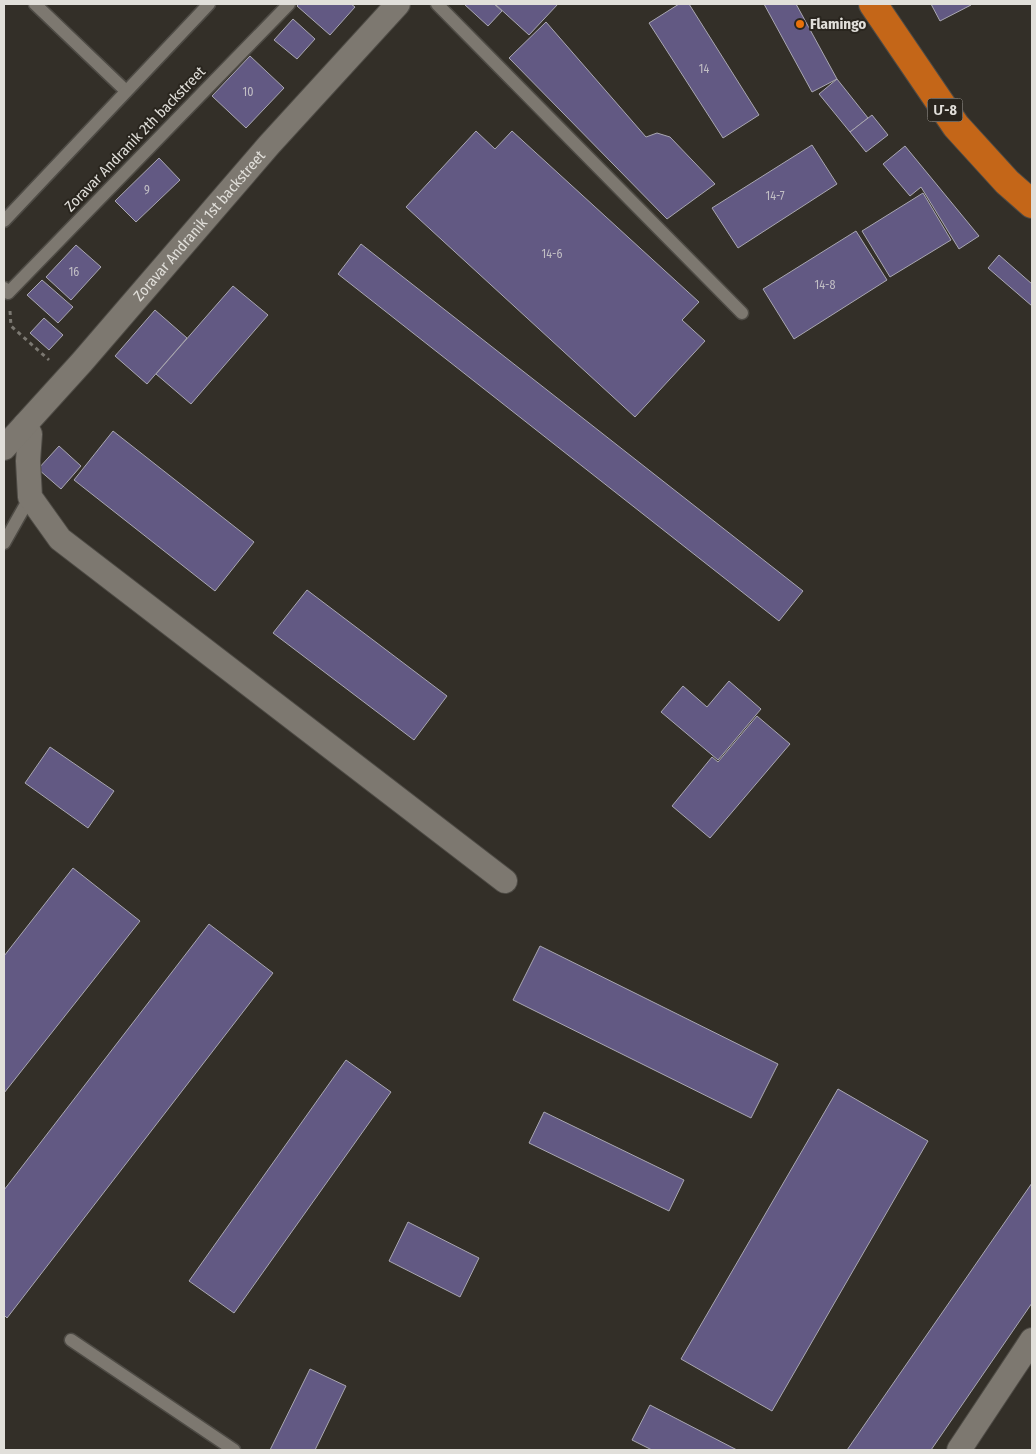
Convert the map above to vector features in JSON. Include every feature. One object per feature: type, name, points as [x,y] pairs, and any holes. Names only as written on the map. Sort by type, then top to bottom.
[{"type":"highway","name":"Մ-8","points":[[874,4],[956,126],[1007,182],[1032,204]]},
{"type":"street","name":"Zoravar Andranik 1st backstreet","points":[[4,448],[69,377],[269,145],[398,4]]},
{"type":"street","points":[[25,425],[30,434],[28,461],[30,497],[60,539],[505,881]]},
{"type":"street","points":[[959,1450],[1032,1340]]},
{"type":"lane","points":[[35,4],[126,91]]},
{"type":"lane","points":[[4,221],[209,4]]},
{"type":"lane","name":"Zoravar Andranik 2th backstreet","points":[[6,291],[289,4]]},
{"type":"lane","points":[[437,4],[742,313]]},
{"type":"lane","points":[[4,542],[30,497]]},
{"type":"lane","points":[[70,1340],[234,1450]]},
{"type":"path","points":[[6,291],[11,326],[69,377]]},
{"type":"building","points":[[299,4],[351,4],[355,7],[330,35],[297,6]]},
{"type":"building","points":[[464,4],[494,4],[502,11],[488,26]]},
{"type":"building","points":[[495,4],[558,4],[529,35]]},
{"type":"building","points":[[679,4],[689,4],[759,115],[723,138],[649,23]]},
{"type":"building","points":[[764,4],[796,4],[837,79],[812,92]]},
{"type":"building","points":[[931,4],[970,4],[971,5],[940,21]]},
{"type":"building","points":[[293,19],[315,39],[297,59],[274,40]]},
{"type":"building","points":[[546,22],[646,137],[657,133],[670,137],[715,184],[667,219],[509,58]]},
{"type":"building","points":[[250,56],[284,88],[246,128],[212,96]]},
{"type":"building","points":[[837,79],[868,118],[850,132],[819,94]]},
{"type":"building","points":[[872,115],[888,135],[866,152],[850,132]]},
{"type":"building","points":[[476,131],[495,149],[512,131],[699,302],[682,320],[705,341],[635,417],[406,207]]},
{"type":"building","points":[[812,145],[837,184],[738,248],[712,208]]},
{"type":"building","points":[[905,146],[979,236],[959,249],[921,187],[910,196],[883,164]]},
{"type":"building","points":[[159,158],[180,180],[136,222],[115,201]]},
{"type":"building","points":[[923,193],[951,240],[890,277],[862,231]]},
{"type":"building","points":[[856,231],[887,280],[794,339],[763,289]]},
{"type":"building","points":[[361,244],[803,591],[779,621],[338,274]]},
{"type":"building","points":[[76,245],[101,267],[71,300],[46,277]]},
{"type":"building","points":[[999,255],[1032,284],[1032,306],[988,268]]},
{"type":"building","points":[[42,280],[73,307],[58,323],[27,295]]},
{"type":"building","points":[[233,286],[268,315],[191,404],[156,374]]},
{"type":"building","points":[[155,310],[187,338],[147,384],[115,356]]},
{"type":"building","points":[[44,318],[63,335],[49,350],[30,333]]},
{"type":"building","points":[[113,431],[254,542],[215,591],[74,480]]},
{"type":"building","points":[[59,446],[81,466],[61,489],[38,469]]},
{"type":"building","points":[[307,590],[447,696],[414,740],[273,633]]},
{"type":"building","points":[[729,681],[761,709],[718,760],[661,712],[683,686],[707,707]]},
{"type":"building","points":[[757,716],[790,744],[710,838],[672,806],[712,757],[718,762]]},
{"type":"building","points":[[50,747],[114,791],[88,828],[25,783]]},
{"type":"building","points":[[73,868],[140,921],[4,1093],[4,956]]},
{"type":"building","points":[[209,924],[273,973],[7,1318],[4,1315],[4,1190]]},
{"type":"building","points":[[540,946],[778,1064],[751,1118],[513,1000]]},
{"type":"building","points":[[346,1060],[391,1092],[234,1313],[189,1281]]},
{"type":"building","points":[[838,1089],[928,1141],[772,1411],[681,1359]]},
{"type":"building","points":[[544,1112],[684,1180],[669,1211],[529,1143]]},
{"type":"building","points":[[1032,1183],[1032,1303],[931,1450],[847,1450]]},
{"type":"building","points":[[408,1222],[479,1258],[460,1297],[389,1261]]},
{"type":"building","points":[[310,1369],[346,1386],[315,1450],[270,1450]]},
{"type":"building","points":[[650,1405],[737,1450],[652,1450],[632,1440]]},
{"type":"place","name":"Flamingo","points":[[800,24]]}]
